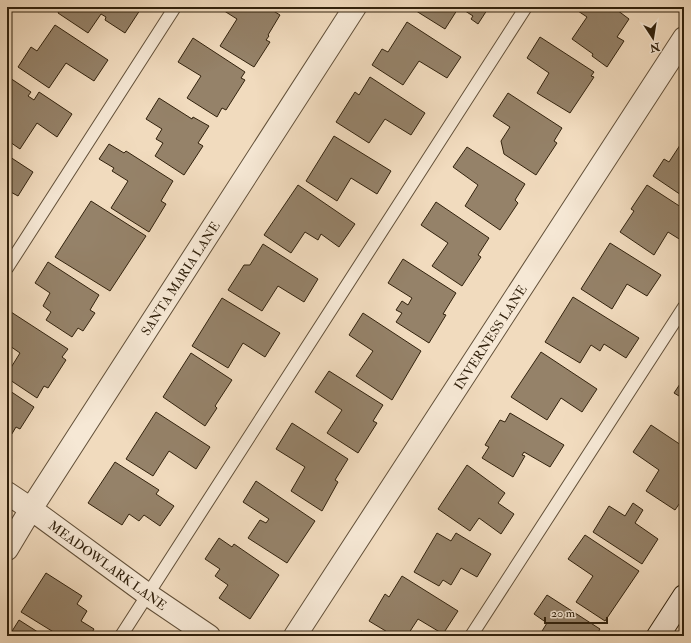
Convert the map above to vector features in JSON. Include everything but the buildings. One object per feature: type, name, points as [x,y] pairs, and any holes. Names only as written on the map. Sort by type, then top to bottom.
[{"type":"street","name":"SANTA MARIA LANE","points":[[7,549],[31,509],[355,7]]},
{"type":"street","name":"INVERNESS LANE","points":[[295,636],[684,38]]},
{"type":"street","name":"MEADOWLARK LANE","points":[[7,493],[208,636]]},
{"type":"street","points":[[658,636],[684,596]]},
{"type":"lane","points":[[7,268],[175,7]]},
{"type":"lane","points":[[121,636],[526,7]]},
{"type":"lane","points":[[471,636],[684,307]]}]
